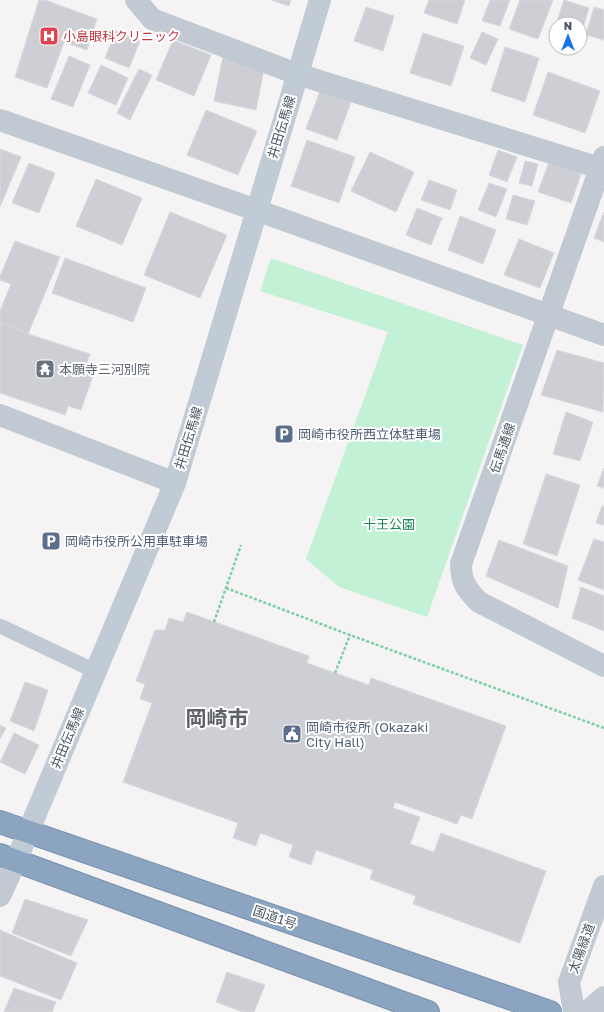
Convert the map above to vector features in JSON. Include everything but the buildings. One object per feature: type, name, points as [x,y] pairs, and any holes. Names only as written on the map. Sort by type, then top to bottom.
[{"type":"highway","name":"国道1号","points":[[0,822],[550,1012]]},
{"type":"highway","points":[[8,858],[416,1010]]},
{"type":"street","points":[[136,0],[152,19],[297,74],[602,162]]},
{"type":"street","name":"井田伝馬線","points":[[8,858],[27,832],[174,483],[320,0]]},
{"type":"street","points":[[0,120],[604,335]]},
{"type":"street","name":"伝馬通線","points":[[602,162],[461,564],[461,576],[467,590],[479,602],[604,666]]},
{"type":"street","points":[[0,415],[174,483]]},
{"type":"street","points":[[0,896],[8,858]]},
{"type":"street","name":"太陽緑道","points":[[574,1012],[569,982],[604,886]]},
{"type":"street","points":[[586,1012],[604,997]]},
{"type":"lane","points":[[0,626],[95,671]]},
{"type":"path","points":[[214,622],[241,545]]},
{"type":"path","points":[[226,588],[604,728]]},
{"type":"path","points":[[335,673],[350,635]]},
{"type":"green space","name":"十王公園","points":[[271,258],[523,345],[427,617],[339,587],[306,559],[388,332],[260,291]]},
{"type":"place","name":"小島眼科クリニック","points":[[49,36]]},
{"type":"place","name":"本願寺三河別院","points":[[45,369]]},
{"type":"place","name":"岡崎市役所西立体駐車場","points":[[284,434]]},
{"type":"place","name":"岡崎市役所公用車駐車場","points":[[51,541]]},
{"type":"place","name":"岡崎市役所 (Okazaki City Hall)","points":[[292,734]]},
{"type":"district","name":"岡崎市","points":[[217,719]]}]
